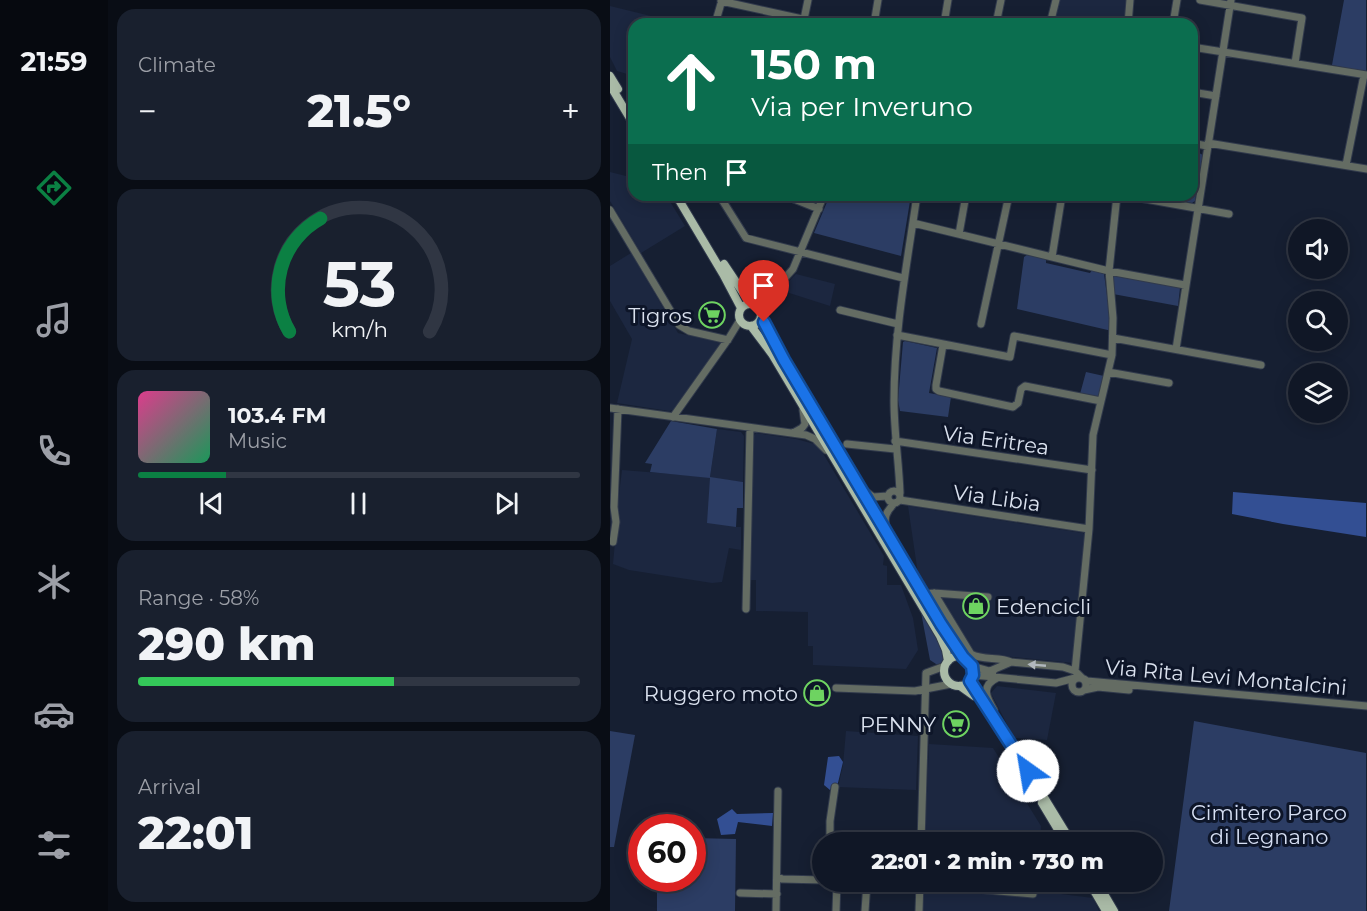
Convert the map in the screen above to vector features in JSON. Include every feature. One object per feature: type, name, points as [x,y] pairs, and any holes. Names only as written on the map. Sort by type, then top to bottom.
[{"type":"main road","points":[[610,76],[628,105]]},
{"type":"main road","points":[[610,85],[628,115]]},
{"type":"main road","points":[[680,201],[724,274],[741,308],[740,320],[750,326],[767,347],[940,636],[946,650],[945,676],[951,685],[974,696],[990,718],[1059,832]]},
{"type":"main road","points":[[686,201],[756,308],[856,482],[963,657],[1004,732],[1065,832]]},
{"type":"main road","points":[[741,308],[756,308]]},
{"type":"main road","points":[[750,326],[757,323],[756,308]]},
{"type":"main road","points":[[946,664],[955,657],[963,657]]},
{"type":"main road","points":[[951,685],[972,674]]},
{"type":"main road","points":[[1095,892],[1105,911]]},
{"type":"main road","points":[[1103,892],[1114,911]]},
{"type":"street","points":[[805,18],[808,0]]},
{"type":"street","points":[[875,18],[878,0]]},
{"type":"street","points":[[945,18],[948,0]]},
{"type":"street","points":[[997,18],[1001,0]]},
{"type":"street","points":[[1052,18],[1056,0]]},
{"type":"street","points":[[1128,18],[1130,0]]},
{"type":"street","points":[[1174,18],[1177,0]]},
{"type":"street","points":[[1200,0],[1230,3],[1302,18],[1295,63]]},
{"type":"street","points":[[717,18],[722,1],[788,18]]},
{"type":"street","points":[[1176,349],[1230,3]]},
{"type":"street","points":[[1198,48],[1365,75],[1346,165]]},
{"type":"street","points":[[1198,93],[1216,96]]},
{"type":"street","points":[[1198,143],[1366,169]]},
{"type":"street","points":[[723,201],[746,238],[903,278]]},
{"type":"street","points":[[799,201],[819,209]]},
{"type":"street","points":[[756,308],[786,278],[822,201]]},
{"type":"street","points":[[889,536],[885,524],[886,514],[895,497],[898,475],[894,400],[897,335],[903,278],[916,201]]},
{"type":"street","points":[[959,234],[965,201]]},
{"type":"street","points":[[980,324],[1008,201]]},
{"type":"street","points":[[1052,257],[1061,201]]},
{"type":"street","points":[[934,593],[971,654],[1011,662],[1063,667],[1079,676],[1086,683],[1084,690],[1080,692],[1074,690],[1071,684],[1079,676],[1093,435],[1112,355],[1113,318],[1109,271],[1116,201]]},
{"type":"street","points":[[1160,201],[1229,214]]},
{"type":"street","points":[[610,210],[679,325],[689,331],[729,338],[750,326]]},
{"type":"street","points":[[913,223],[1109,271],[1185,285]]},
{"type":"street","points":[[840,310],[898,324]]},
{"type":"street","points":[[673,417],[740,320]]},
{"type":"street","points":[[897,335],[1010,357],[1014,336],[1112,355]]},
{"type":"street","points":[[1113,338],[1261,365]]},
{"type":"street","points":[[943,345],[936,385],[939,391],[1013,406],[1018,403],[1021,389],[1025,386],[1101,400]]},
{"type":"street","points":[[1108,372],[1170,383]]},
{"type":"street","points":[[793,433],[805,424],[802,404]]},
{"type":"street","points":[[613,542],[616,522],[614,408],[793,433],[815,439],[837,464]]},
{"type":"street","points":[[746,609],[750,428]]},
{"type":"street","name":"Via Eritrea","points":[[847,444],[895,445],[1092,470]]},
{"type":"street","name":"Via Libia","points":[[856,482],[873,497],[895,497],[1089,529]]},
{"type":"street","points":[[923,594],[988,597]]},
{"type":"street","points":[[987,658],[995,662],[993,670]]},
{"type":"street","points":[[993,670],[1011,662]]},
{"type":"street","points":[[926,673],[946,664]]},
{"type":"street","name":"Via Rita Levi Montalcini","points":[[972,674],[993,670],[1022,679]]},
{"type":"street","points":[[926,673],[951,685]]},
{"type":"street","points":[[921,832],[926,673]]},
{"type":"street","name":"Via Rita Levi Montalcini","points":[[972,674],[1056,683],[1074,690]]},
{"type":"street","name":"Via Rita Levi Montalcini","points":[[1056,683],[1079,676],[1087,681],[1366,708]]},
{"type":"street","points":[[999,678],[988,685],[986,695],[1004,732]]},
{"type":"street","points":[[835,688],[926,690],[951,685]]},
{"type":"street","name":"Via Rita Levi Montalcini","points":[[1084,690],[1098,687],[1366,708]]},
{"type":"street","points":[[830,832],[835,787]]},
{"type":"street","points":[[776,911],[778,790]]},
{"type":"street","points":[[778,877],[812,880]]},
{"type":"street","points":[[836,911],[837,892]]},
{"type":"street","points":[[865,911],[866,892]]},
{"type":"street","points":[[919,911],[920,892]]},
{"type":"street","points":[[1012,892],[1033,894]]},
{"type":"street","points":[[740,893],[777,894]]},
{"type":"shaded area","points":[[1058,0],[1128,0],[1127,18],[1054,18]]},
{"type":"shaded area","points":[[610,6],[659,18],[628,18],[628,74],[617,71],[610,57]]},
{"type":"shaded area","points":[[610,172],[628,176],[628,201],[670,201],[685,226],[641,253],[610,201]]},
{"type":"shaded area","points":[[631,253],[678,333],[721,343],[673,410],[617,403],[632,339],[610,301],[610,266]]},
{"type":"shaded area","points":[[796,274],[835,284],[830,306],[780,290]]},
{"type":"shaded area","points":[[717,429],[741,432],[744,436],[743,482],[711,478],[736,527],[741,527],[741,550],[729,548],[722,582],[712,583],[629,570],[613,564],[620,513],[617,511],[622,470],[710,477]]},
{"type":"shaded area","points":[[756,433],[818,445],[884,556],[883,565],[887,566],[887,585],[901,585],[913,618],[918,650],[906,669],[813,665],[813,646],[808,646],[808,612],[756,611],[756,580],[750,580],[753,437]]},
{"type":"shaded area","points":[[1233,492],[1366,503],[1366,537],[1232,514]]},
{"type":"shaded area","points":[[908,506],[1083,533],[1086,536],[1073,663],[965,652],[933,603],[918,574]]},
{"type":"shaded area","points":[[997,686],[1056,693],[1047,740],[1014,738],[991,693]]},
{"type":"shaded area","points":[[846,731],[918,736],[916,790],[838,787],[843,765]]},
{"type":"shaded area","points":[[929,744],[993,748],[1041,826],[1041,832],[925,832]]},
{"type":"shaded area","points":[[839,756],[843,762],[837,787],[830,790],[824,785],[828,757]]},
{"type":"shaded area","points":[[732,809],[737,814],[773,813],[772,826],[738,822],[735,834],[721,835],[717,819]]},
{"type":"shaded area","points":[[923,892],[1045,892],[1093,898],[1099,911],[922,911]]},
{"type":"green space","points":[[1344,0],[1366,0],[1366,72],[1332,65]]},
{"type":"green space","points":[[1198,151],[1203,155],[1198,184]]},
{"type":"green space","points":[[827,201],[910,201],[901,256],[814,233]]},
{"type":"green space","points":[[1027,255],[1046,259],[1046,263],[1104,274],[1112,331],[1017,309],[1024,257]]},
{"type":"green space","points":[[1112,274],[1180,288],[1178,306],[1113,294]]},
{"type":"green space","points":[[903,342],[937,348],[929,393],[951,397],[948,417],[900,411],[898,400]]},
{"type":"green space","points":[[1086,372],[1104,376],[1099,397],[1080,394]]},
{"type":"green space","points":[[671,421],[717,429],[710,477],[743,482],[743,508],[737,508],[736,527],[707,523],[710,478],[650,472],[652,464],[645,463]]},
{"type":"green space","points":[[920,607],[942,647],[944,660],[940,664],[930,660]]},
{"type":"green space","name":"Cimitero Parco di Legnano","points":[[1194,721],[1366,753],[1366,911],[1169,911]]},
{"type":"green space","points":[[610,731],[635,735],[614,847],[610,847]]},
{"type":"green space","points":[[706,838],[736,839],[735,911],[657,911],[657,892],[706,892]]},
{"type":"place","name":"Tigros","points":[[712,315]]},
{"type":"place","name":"Edencicli","points":[[976,606]]},
{"type":"place","name":"Ruggero moto","points":[[817,693]]},
{"type":"place","name":"PENNY","points":[[956,724]]},
{"type":"route","points":[[764,322],[784,360],[951,641],[963,657],[970,662],[973,675],[970,681],[973,687],[1028,771]]}]
